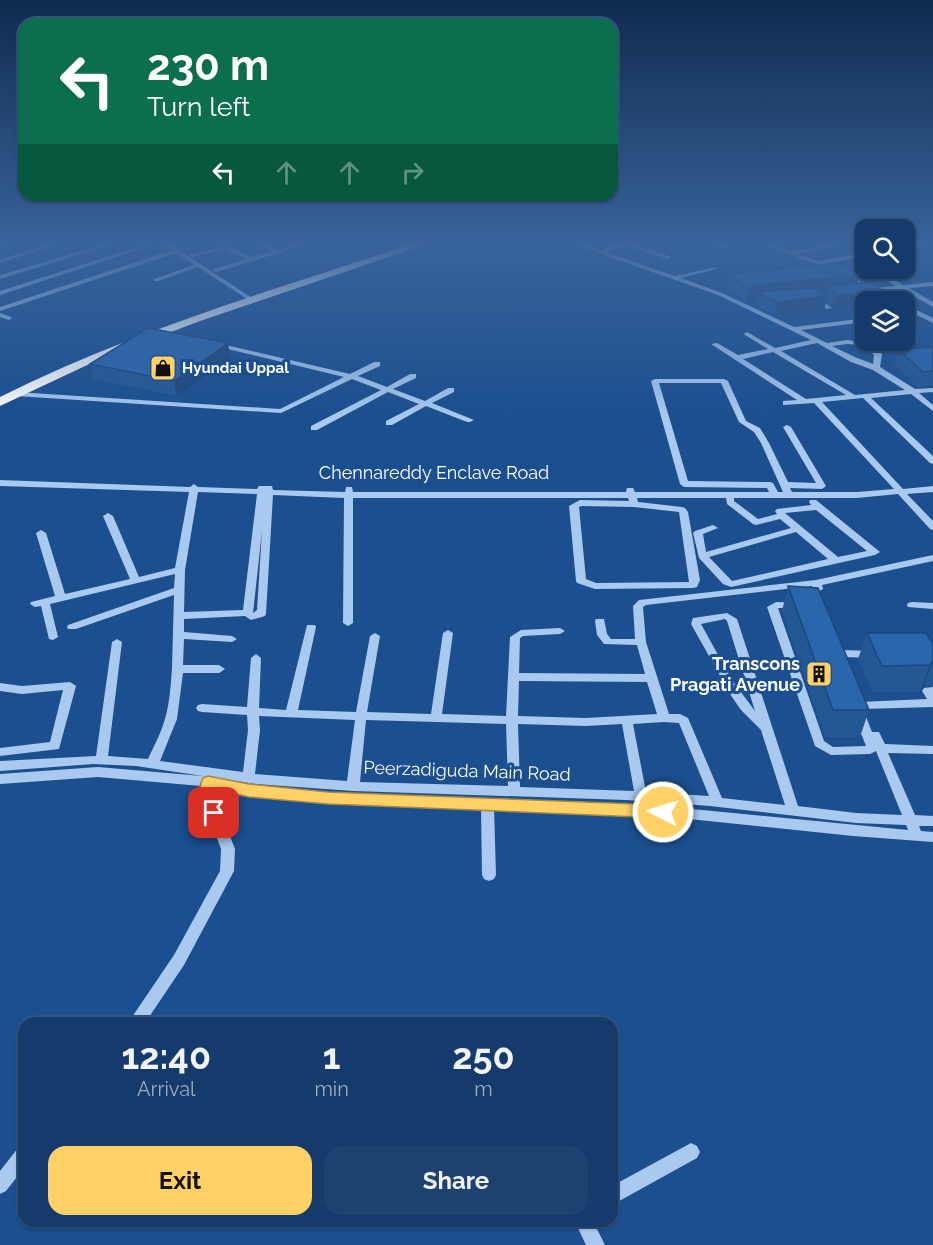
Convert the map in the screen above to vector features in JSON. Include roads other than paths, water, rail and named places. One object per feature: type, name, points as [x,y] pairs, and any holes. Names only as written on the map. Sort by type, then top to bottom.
[{"type":"highway","points":[[0,395],[42,372],[237,302]]},
{"type":"highway","points":[[0,402],[61,370],[139,337],[158,333],[250,302]]},
{"type":"street","points":[[0,309],[19,302]]},
{"type":"street","points":[[737,302],[876,368],[912,391],[933,409]]},
{"type":"street","points":[[820,302],[829,308]]},
{"type":"street","points":[[915,312],[933,321]]},
{"type":"street","points":[[0,315],[9,318]]},
{"type":"street","points":[[792,329],[855,321]]},
{"type":"street","points":[[158,333],[180,337]]},
{"type":"street","points":[[747,334],[852,396]]},
{"type":"street","points":[[736,358],[818,340]]},
{"type":"street","points":[[826,345],[847,341],[865,345],[878,354],[876,368]]},
{"type":"street","points":[[213,344],[353,377],[471,420]]},
{"type":"street","points":[[715,344],[804,401]]},
{"type":"street","points":[[16,394],[281,411],[377,364]]},
{"type":"street","points":[[314,428],[413,376]]},
{"type":"street","points":[[773,490],[684,484],[655,381],[724,381],[743,422],[757,430],[765,443],[786,490],[822,486],[787,427]]},
{"type":"street","points":[[389,423],[451,390]]},
{"type":"street","points":[[786,403],[933,390]]},
{"type":"street","points":[[864,395],[933,461]]},
{"type":"street","points":[[817,401],[933,527]]},
{"type":"street","name":"Chennareddy Enclave Road","points":[[0,478],[194,489]]},
{"type":"street","name":"Chennareddy Enclave Road","points":[[0,483],[632,497],[773,490],[867,494],[933,489]]},
{"type":"street","points":[[153,763],[171,718],[176,669],[180,570],[194,489]]},
{"type":"street","points":[[248,614],[252,576],[260,550],[265,490]]},
{"type":"street","name":"Chennareddy Enclave Road","points":[[681,493],[730,495],[773,490]]},
{"type":"street","points":[[348,623],[349,492]]},
{"type":"street","points":[[713,528],[698,533],[702,556],[731,584],[875,552],[818,507],[805,493]]},
{"type":"street","points":[[730,495],[730,502],[756,522],[782,516]]},
{"type":"street","points":[[632,497],[682,510],[695,580],[693,585],[594,586],[581,581],[574,506],[580,503],[632,497]]},
{"type":"street","points":[[818,507],[780,512],[836,561]]},
{"type":"street","points":[[108,516],[135,580]]},
{"type":"street","points":[[702,556],[798,529]]},
{"type":"street","points":[[41,533],[61,598]]},
{"type":"street","points":[[178,616],[248,614],[251,617],[261,614],[264,575],[260,550]]},
{"type":"street","points":[[664,718],[650,678],[641,642],[638,606],[643,602],[816,583],[933,558]]},
{"type":"street","points":[[53,637],[40,603],[180,570]]},
{"type":"street","points":[[252,576],[264,575]]},
{"type":"street","points":[[816,583],[821,601],[863,705],[875,749],[917,837]]},
{"type":"street","points":[[72,627],[179,590]]},
{"type":"street","points":[[250,594],[263,593]]},
{"type":"street","points":[[875,749],[818,610],[811,605],[772,607],[819,743],[831,752],[875,749],[933,750]]},
{"type":"street","points":[[912,605],[933,606]]},
{"type":"street","points":[[768,729],[742,704],[696,624],[697,620],[727,616],[732,619],[768,729],[793,811]]},
{"type":"street","points":[[600,621],[602,635],[608,642],[641,642]]},
{"type":"street","points":[[291,714],[311,627]]},
{"type":"street","points":[[514,790],[512,721],[515,637],[517,634],[560,631]]},
{"type":"street","points":[[436,717],[448,633]]},
{"type":"street","points":[[177,635],[232,639]]},
{"type":"street","points":[[353,786],[361,716],[375,636]]},
{"type":"street","points":[[101,760],[117,642]]},
{"type":"street","points":[[842,653],[889,654]]},
{"type":"street","points":[[248,778],[254,730],[256,658]]},
{"type":"street","points":[[176,669],[219,669]]},
{"type":"street","points":[[514,677],[650,678]]},
{"type":"street","points":[[0,687],[22,690],[70,686],[55,746],[0,752]]},
{"type":"street","points":[[863,705],[933,702],[928,691],[933,691]]},
{"type":"street","points":[[202,708],[291,714],[512,721],[627,721],[678,718],[684,721],[718,802]]},
{"type":"street","points":[[627,721],[641,796]]},
{"type":"street","name":"Peerzadiguda Main Road","points":[[0,765],[101,760],[153,763],[206,778],[296,796],[640,809],[933,837]]},
{"type":"street","name":"Peerzadiguda Main Road","points":[[0,779],[98,772],[248,778],[353,786],[641,796],[793,811],[933,821]]},
{"type":"street","points":[[140,1017],[179,960],[227,871],[228,849],[207,794],[206,778]]},
{"type":"street","points":[[487,803],[489,875]]},
{"type":"street","points":[[618,1193],[691,1152]]},
{"type":"street","points":[[0,1185],[18,1162]]},
{"type":"street","points":[[587,1227],[596,1245]]},
{"type":"place","name":"Hyundai Uppal","points":[[163,368]]},
{"type":"place","name":"Transcons Pragati Avenue","points":[[819,674]]}]
